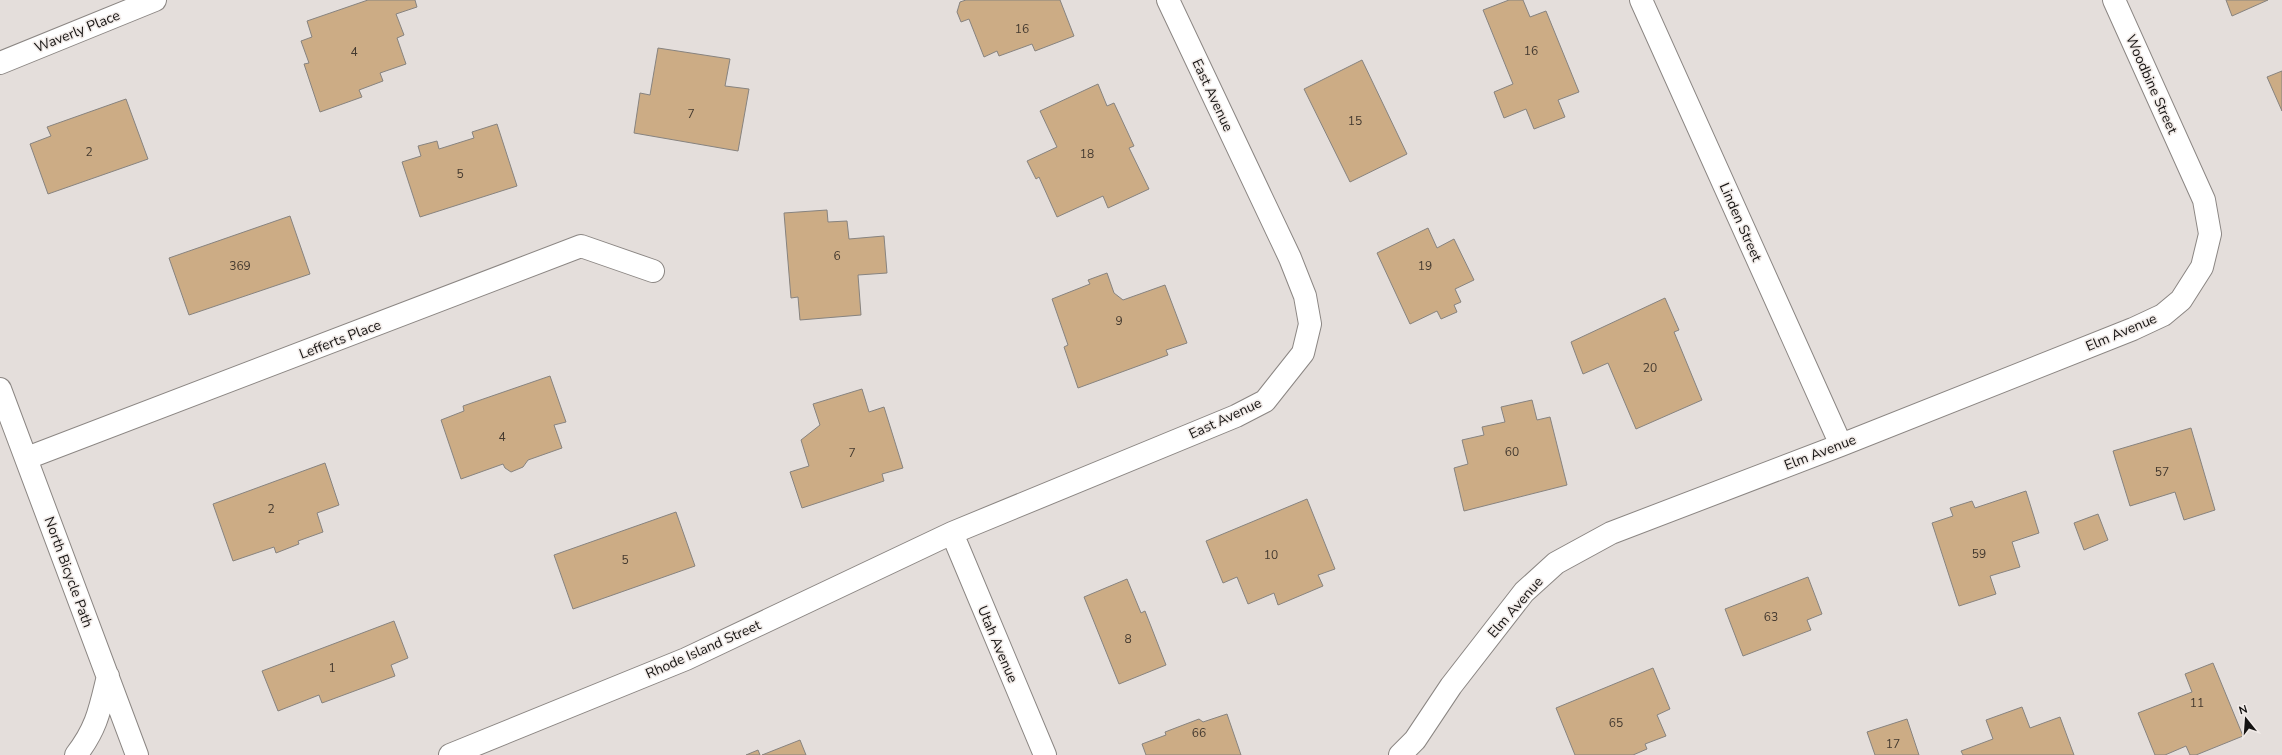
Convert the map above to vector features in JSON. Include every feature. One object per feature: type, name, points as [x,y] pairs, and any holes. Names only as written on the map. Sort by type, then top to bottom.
[{"type":"street","name":"Waverly Place","points":[[0,62],[155,0]]},
{"type":"street","name":"East Avenue","points":[[952,533],[1236,416],[1265,401],[1303,353],[1310,324],[1305,296],[1290,258],[1168,0]]},
{"type":"street","name":"Linden Street","points":[[1641,0],[1841,445]]},
{"type":"street","name":"Woodbine Street","points":[[2114,0],[2190,167]]},
{"type":"street","name":"Elm Avenue","points":[[1400,755],[1415,740],[1451,686],[1524,592],[1556,562],[1611,533],[1841,445],[2163,315],[2181,300],[2202,267],[2210,234],[2204,200],[2190,167]]},
{"type":"street","name":"Lefferts Place","points":[[27,458],[581,246],[653,271]]},
{"type":"street","name":"North Bicycle Path","points":[[0,390],[27,458],[137,755]]},
{"type":"street","name":"Rhode Island Street","points":[[450,755],[686,659],[952,533]]},
{"type":"street","name":"Utah Avenue","points":[[952,533],[1045,755]]},
{"type":"street","points":[[76,755],[90,736],[100,713],[108,676]]},
{"type":"building","points":[[368,0],[415,0],[417,7],[396,14],[404,35],[397,38],[406,64],[380,73],[383,81],[359,90],[362,97],[320,112],[304,64],[309,63],[301,41],[312,37],[307,21]]},
{"type":"building","points":[[966,0],[1060,0],[1074,36],[1035,51],[1032,44],[999,56],[997,51],[984,57],[969,19],[961,22],[957,12],[960,2]]},
{"type":"building","points":[[1509,0],[1523,0],[1530,17],[1546,11],[1579,92],[1558,100],[1565,117],[1534,129],[1526,109],[1504,118],[1494,92],[1513,84],[1483,10]]},
{"type":"building","points":[[2226,0],[2268,0],[2232,16]]},
{"type":"building","points":[[658,48],[730,59],[725,86],[749,89],[738,151],[634,133],[640,93],[650,95]]},
{"type":"building","points":[[1362,60],[1407,154],[1350,182],[1304,89]]},
{"type":"building","points":[[2282,71],[2282,111],[2267,77]]},
{"type":"building","points":[[1098,84],[1107,106],[1114,103],[1134,146],[1129,148],[1149,189],[1108,208],[1103,196],[1057,217],[1039,177],[1036,179],[1027,161],[1057,147],[1040,111]]},
{"type":"building","points":[[126,99],[148,159],[48,194],[30,144],[51,136],[47,127]]},
{"type":"building","points":[[497,124],[517,186],[420,217],[402,162],[421,156],[418,146],[437,141],[439,149],[474,138],[472,132]]},
{"type":"building","points":[[827,210],[828,222],[847,221],[849,239],[884,236],[887,273],[858,275],[861,315],[800,320],[798,297],[791,298],[784,213]]},
{"type":"building","points":[[290,216],[310,274],[189,315],[169,258]]},
{"type":"building","points":[[1428,228],[1437,248],[1454,239],[1474,280],[1455,289],[1461,302],[1454,305],[1457,312],[1441,319],[1437,311],[1410,324],[1377,253]]},
{"type":"building","points":[[1107,273],[1114,293],[1123,300],[1165,285],[1187,343],[1166,350],[1168,355],[1078,388],[1064,347],[1068,345],[1052,299],[1090,284],[1088,280]]},
{"type":"building","points":[[1665,298],[1679,330],[1674,332],[1702,400],[1636,429],[1608,363],[1583,374],[1571,342]]},
{"type":"building","points":[[550,376],[566,422],[554,425],[562,448],[528,460],[523,467],[511,472],[505,468],[503,464],[461,479],[441,420],[464,411],[463,406]]},
{"type":"building","points":[[862,389],[869,412],[884,407],[903,468],[882,474],[884,481],[802,508],[790,472],[809,466],[801,440],[820,425],[813,404]]},
{"type":"building","points":[[1532,400],[1537,420],[1550,417],[1567,485],[1464,511],[1454,468],[1468,464],[1462,440],[1484,435],[1482,427],[1505,422],[1501,407]]},
{"type":"building","points":[[2191,428],[2215,510],[2184,520],[2175,492],[2130,506],[2113,451]]},
{"type":"building","points":[[325,463],[339,505],[317,513],[323,532],[298,541],[299,544],[276,553],[274,547],[233,561],[213,504]]},
{"type":"building","points":[[2026,491],[2039,533],[2012,542],[2020,567],[1990,576],[1996,594],[1959,606],[1932,523],[1953,516],[1950,508],[1972,501],[1975,508]]},
{"type":"building","points":[[1307,499],[1335,569],[1318,575],[1323,586],[1278,605],[1274,593],[1248,604],[1237,577],[1223,583],[1206,541]]},
{"type":"building","points":[[676,512],[695,566],[573,609],[554,555]]},
{"type":"building","points":[[2098,514],[2108,540],[2084,550],[2074,523]]},
{"type":"building","points":[[1808,577],[1822,614],[1807,620],[1811,630],[1743,656],[1725,609]]},
{"type":"building","points":[[1127,579],[1141,613],[1145,611],[1166,665],[1119,684],[1084,597]]},
{"type":"building","points":[[394,621],[408,658],[391,665],[395,676],[322,703],[319,695],[278,711],[262,671]]},
{"type":"building","points":[[2213,663],[2243,736],[2196,755],[2190,755],[2186,746],[2165,755],[2155,755],[2138,713],[2192,692],[2185,674]]},
{"type":"building","points":[[1653,668],[1670,709],[1657,715],[1666,736],[1645,744],[1647,749],[1633,755],[1575,755],[1556,708]]},
{"type":"building","points":[[2022,707],[2030,728],[2060,717],[2074,755],[1963,755],[1961,751],[1993,739],[1986,720]]},
{"type":"building","points":[[1227,714],[1241,755],[1146,755],[1142,744],[1166,735],[1165,732],[1199,719],[1203,722]]},
{"type":"building","points":[[1907,719],[1919,755],[1875,755],[1867,732]]},
{"type":"building","points":[[800,740],[806,755],[762,755]]},
{"type":"building","points":[[758,750],[760,755],[746,755]]}]
